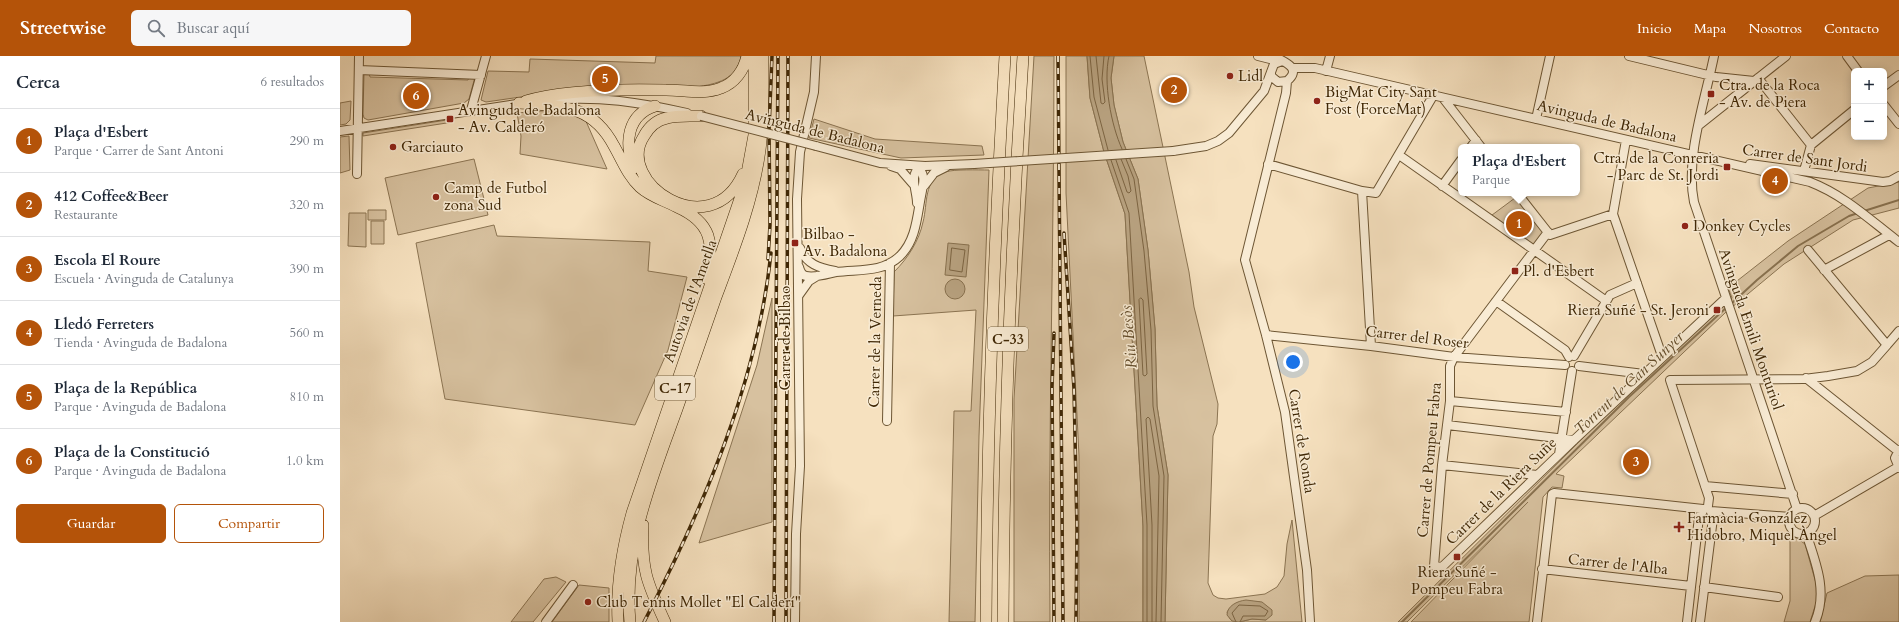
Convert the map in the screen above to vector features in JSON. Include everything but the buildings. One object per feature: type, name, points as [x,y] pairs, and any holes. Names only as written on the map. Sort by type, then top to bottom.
[{"type":"highway","points":[[518,103],[541,97],[596,92],[666,90],[704,92],[715,90],[725,86],[734,79],[743,68],[747,56]]},
{"type":"highway","name":"Autovia de l'Ametlla","points":[[618,622],[619,575],[624,543],[658,434],[738,209],[751,158],[755,120],[754,56]]},
{"type":"highway","name":"C-17","points":[[630,622],[630,572],[635,533],[643,506],[749,201],[759,155],[763,112],[763,56]]},
{"type":"highway","name":"C-33","points":[[986,622],[991,333],[1005,56]]},
{"type":"highway","name":"C-33","points":[[1003,622],[1008,331],[1023,56]]},
{"type":"highway","points":[[518,103],[564,107],[576,110],[592,118],[609,137],[634,181],[645,191],[688,212],[700,221],[710,238],[710,264],[680,357],[658,434]]},
{"type":"highway","points":[[655,106],[641,112],[634,121],[630,133],[629,148],[634,167],[641,179],[667,202]]},
{"type":"highway","points":[[701,116],[676,117],[660,120],[650,127],[642,138],[638,150],[639,162],[647,180],[662,195],[677,203],[693,207],[717,204],[730,196],[735,190],[751,158]]},
{"type":"highway","points":[[643,506],[642,548],[645,574],[665,622]]},
{"type":"street","points":[[357,174],[359,56]]},
{"type":"street","points":[[486,56],[471,110],[489,113]]},
{"type":"street","name":"Carrer de Bilbao","points":[[795,622],[796,534],[800,466],[798,300],[799,246],[797,199],[800,152],[814,92],[816,56]]},
{"type":"street","points":[[1258,56],[1282,61],[1289,64],[1292,68],[1292,75],[1287,81],[1278,82],[1272,76],[1271,59]]},
{"type":"street","points":[[1326,71],[1330,56]]},
{"type":"street","points":[[1536,119],[1550,56]]},
{"type":"street","points":[[1629,56],[1710,75],[1756,80],[1810,145]]},
{"type":"street","name":"Avinguda Emili Monturiol","points":[[1714,56],[1693,156],[1690,185],[1694,202],[1726,299],[1797,509]]},
{"type":"street","points":[[1699,125],[1786,56]]},
{"type":"street","points":[[1847,56],[1856,68]]},
{"type":"street","name":"Avinguda de Badalona","points":[[1292,68],[1306,67],[1326,71],[1810,182],[1828,189],[1847,201],[1899,242]]},
{"type":"street","points":[[358,70],[481,75]]},
{"type":"street","name":"Avinguda de Badalona","points":[[340,131],[518,103],[582,98],[619,100],[701,116],[880,163],[919,166],[974,164],[1173,151],[1198,148],[1212,144],[1223,138],[1236,126],[1264,91],[1271,72]]},
{"type":"street","points":[[1887,84],[1899,75]]},
{"type":"street","name":"Carrer de Ronda","points":[[1287,81],[1286,93],[1245,260],[1266,335],[1285,412],[1308,570],[1310,622]]},
{"type":"street","name":"Avinguda de Badalona","points":[[1264,91],[1278,82]]},
{"type":"street","points":[[1268,164],[1362,191],[1376,193],[1433,96]]},
{"type":"street","points":[[1443,98],[1479,144]]},
{"type":"street","points":[[1887,109],[1899,124]]},
{"type":"street","points":[[1804,171],[1810,145],[1851,112]]},
{"type":"street","points":[[1473,144],[1476,140]]},
{"type":"street","points":[[1626,140],[1613,214],[1662,356]]},
{"type":"street","points":[[1399,155],[1606,300]]},
{"type":"street","name":"Carrer de Sant Jordi","points":[[1716,160],[1883,182],[1890,181],[1899,176]]},
{"type":"street","points":[[880,163],[900,169],[910,178],[915,187]]},
{"type":"street","points":[[1442,186],[1458,164]]},
{"type":"street","points":[[923,187],[934,174],[951,165]]},
{"type":"street","points":[[839,272],[816,266],[806,267],[799,271],[805,276],[818,276],[839,272],[872,270],[890,263],[906,248],[918,221],[923,187],[923,176],[919,166]]},
{"type":"street","points":[[918,221],[914,176],[919,166]]},
{"type":"street","points":[[1362,191],[1371,346]]},
{"type":"street","points":[[1520,196],[1549,233]]},
{"type":"street","points":[[1454,357],[1549,233],[1613,214]]},
{"type":"street","points":[[1824,270],[1889,234]]},
{"type":"street","points":[[799,246],[806,258],[816,266]]},
{"type":"street","points":[[1808,250],[1887,345]]},
{"type":"street","name":"Carrer de la Verneda","points":[[887,421],[890,263]]},
{"type":"street","points":[[798,300],[803,287],[811,279],[818,276]]},
{"type":"street","points":[[1637,283],[1610,294],[1571,356],[1566,360],[1565,365],[1567,369],[1572,371],[1580,366],[1644,374]]},
{"type":"street","name":"Carrer de la Riera Suñe","points":[[1434,566],[1442,567],[1662,356],[1726,299]]},
{"type":"street","points":[[1496,301],[1565,350],[1571,356],[1579,360],[1580,366]]},
{"type":"street","points":[[1687,622],[1699,517],[1707,510],[1709,498],[1670,380],[1754,380],[1806,378],[1857,371],[1872,362],[1899,331]]},
{"type":"street","name":"Carrer del Roser","points":[[1266,335],[1371,346],[1454,357],[1565,365]]},
{"type":"street","name":"Carrer de Pompeu Fabra","points":[[1434,566],[1442,465],[1450,401],[1450,366],[1454,357]]},
{"type":"street","points":[[1559,454],[1572,371]]},
{"type":"street","points":[[1806,378],[1899,451],[1895,458],[1898,468],[1814,516]]},
{"type":"street","points":[[1450,401],[1566,412]]},
{"type":"street","points":[[1446,425],[1574,440]]},
{"type":"street","points":[[1442,465],[1537,475]]},
{"type":"street","points":[[1706,486],[1793,494]]},
{"type":"street","points":[[1537,622],[1542,569],[1552,494],[1790,517]]},
{"type":"street","points":[[1804,508],[1814,516],[1814,526],[1806,533],[1800,534],[1793,530],[1790,525],[1790,517],[1797,509],[1804,508]]},
{"type":"street","points":[[1700,622],[1713,518],[1707,510]]},
{"type":"street","points":[[1806,533],[1821,585],[1820,608],[1815,622]]},
{"type":"street","name":"Carrer de l'Alba","points":[[1542,569],[1691,586]]},
{"type":"street","points":[[546,622],[573,585]]},
{"type":"street","points":[[1704,587],[1778,597]]},
{"type":"shaded area","points":[[656,56],[741,56],[739,64],[730,76],[718,82],[704,86],[562,91],[486,102],[481,100],[488,71],[529,72],[530,59],[655,63]]},
{"type":"shaded area","points":[[1034,56],[1054,56],[1050,622],[1014,622],[1014,399]]},
{"type":"shaded area","points":[[1066,56],[1087,56],[1090,98],[1104,152],[1125,214],[1143,526],[1143,622],[1079,622],[1079,456],[1066,193]]},
{"type":"shaded area","points":[[1114,56],[1144,56],[1189,272],[1194,307],[1218,404],[1217,424],[1213,436],[1208,583],[1213,595],[1218,598],[1226,599],[1265,594],[1277,587],[1284,576],[1287,544],[1292,520],[1302,622],[1239,622],[1252,619],[1266,620],[1260,602],[1245,601],[1237,603],[1227,612],[1230,619],[1235,622],[1165,622],[1168,475],[1157,406],[1155,329],[1148,250],[1138,179],[1123,142],[1114,105],[1111,78]]},
{"type":"shaded area","points":[[364,73],[369,73],[370,77],[468,80],[469,77],[475,77],[469,99],[464,103],[368,120],[364,118],[363,114]]},
{"type":"shaded area","points":[[351,101],[350,120],[346,124],[340,125],[340,103]]},
{"type":"shaded area","points":[[553,110],[585,119],[607,169],[520,154],[521,136],[517,113]]},
{"type":"shaded area","points":[[453,119],[453,122],[363,136],[363,133]]},
{"type":"shaded area","points":[[814,119],[875,139],[982,146],[984,155],[901,158],[809,138]]},
{"type":"shaded area","points":[[349,136],[350,170],[340,173],[340,137]]},
{"type":"shaded area","name":"Camp de Futbol zona Sud","points":[[474,159],[488,215],[398,235],[385,178]]},
{"type":"shaded area","points":[[989,170],[979,436],[975,622],[949,622],[954,411],[971,411],[976,310],[893,316],[894,272],[904,261],[919,236],[928,193],[933,181],[938,176],[949,171]]},
{"type":"shaded area","points":[[1899,182],[1899,208],[1853,220],[1784,264],[1725,313],[1556,474],[1564,476],[1562,488],[1552,487],[1543,497],[1529,622],[1411,622],[1528,502],[1407,622],[1398,622],[1586,435],[1732,298],[1728,288],[1788,241],[1868,188]]},
{"type":"shaded area","points":[[1518,196],[1520,196],[1546,229],[1536,248],[1488,218]]},
{"type":"shaded area","points":[[368,210],[386,210],[386,220],[368,220]]},
{"type":"shaded area","points":[[349,213],[366,213],[366,247],[348,246]]},
{"type":"shaded area","points":[[371,221],[384,221],[384,244],[371,244]]},
{"type":"shaded area","points":[[494,225],[497,236],[650,242],[648,271],[687,277],[668,350],[635,425],[445,399],[416,243]]},
{"type":"shaded area","points":[[772,298],[772,522],[699,543],[757,365]]},
{"type":"shaded area","points":[[1790,533],[1805,544],[1819,594],[1810,622],[1784,622],[1790,601]]},
{"type":"shaded area","points":[[1899,575],[1899,622],[1820,622],[1827,593],[1865,576]]},
{"type":"shaded area","points":[[556,577],[566,582],[533,622],[511,622],[544,579]]},
{"type":"shaded area","name":"Club Tennis Mollet \"El Calderí\"","points":[[579,585],[609,588],[609,622],[552,622]]},
{"type":"water","points":[[1087,56],[1114,56],[1111,78],[1114,105],[1123,142],[1138,179],[1148,250],[1155,329],[1157,406],[1168,475],[1165,622],[1143,622],[1143,526],[1125,214],[1104,152],[1090,98]]},
{"type":"water","points":[[948,243],[969,245],[966,277],[945,275]]},
{"type":"water","points":[[955,279],[962,282],[965,289],[962,296],[955,299],[948,296],[945,289],[948,282]]},
{"type":"water","points":[[1246,600],[1262,602],[1272,610],[1272,615],[1266,620],[1252,619],[1239,622],[1232,621],[1227,615],[1229,609],[1236,603]]},
{"type":"waterway","name":"Torrent de Can Sunyer","points":[[1864,211],[1899,200]]},
{"type":"waterway","name":"Torrent de Can Sunyer","points":[[1731,304],[1798,246],[1849,216],[1858,213]]},
{"type":"waterway","name":"Torrent de Can Sunyer","points":[[1402,622],[1629,397],[1727,307]]},
{"type":"railway","points":[[768,259],[770,225],[769,130],[772,56]]},
{"type":"railway","points":[[774,622],[778,56]]},
{"type":"railway","points":[[786,622],[788,56]]},
{"type":"railway","points":[[1058,56],[1063,622]]},
{"type":"railway","points":[[1064,233],[1074,389],[1077,530],[1076,622]]},
{"type":"railway","points":[[644,622],[687,534],[725,443],[754,350],[764,302],[771,253]]},
{"type":"railway","points":[[1054,333],[1052,387],[1054,622]]},
{"type":"place","name":"Lidl","points":[[1230,76]]},
{"type":"place","name":"Plaça de la República","points":[[605,79]]},
{"type":"place","name":"412 Coffee&Beer","points":[[1174,90]]},
{"type":"place","name":"Ctra. de la Roca - Av. de Piera","points":[[1711,94]]},
{"type":"place","name":"Plaça de la Constitució","points":[[416,96]]},
{"type":"place","name":"BigMat City Sant Fost (ForceMat)","points":[[1317,101]]},
{"type":"place","name":"Avinguda de Badalona - Av. Calderó","points":[[450,119]]},
{"type":"place","name":"Garciauto","points":[[393,147]]},
{"type":"place","name":"Ctra. de la Conreria - Parc de St. Jordi","points":[[1727,167]]},
{"type":"place","name":"Lledó Ferreters","points":[[1775,181]]},
{"type":"place","name":"Camp de Futbol zona Sud","points":[[436,197]]},
{"type":"place","name":"Plaça d'Esbert","points":[[1519,224]]},
{"type":"place","name":"Donkey Cycles","points":[[1685,226]]},
{"type":"place","name":"Bilbao - Av. Badalona","points":[[795,243]]},
{"type":"place","name":"Pl. d'Esbert","points":[[1515,271]]},
{"type":"place","name":"Riera Suñé - St. Jeroni","points":[[1717,310]]},
{"type":"place","name":"Escola El Roure","points":[[1636,462]]},
{"type":"place","name":"Farmàcia González Hidobro, Miquel Àngel","points":[[1679,527]]},
{"type":"place","name":"Riera Suñé - Pompeu Fabra","points":[[1457,557]]},
{"type":"place","name":"Club Tennis Mollet \"El Calderí\"","points":[[588,602]]},
{"type":"water label","name":"Riu Besòs","points":[[1129,337]]}]
